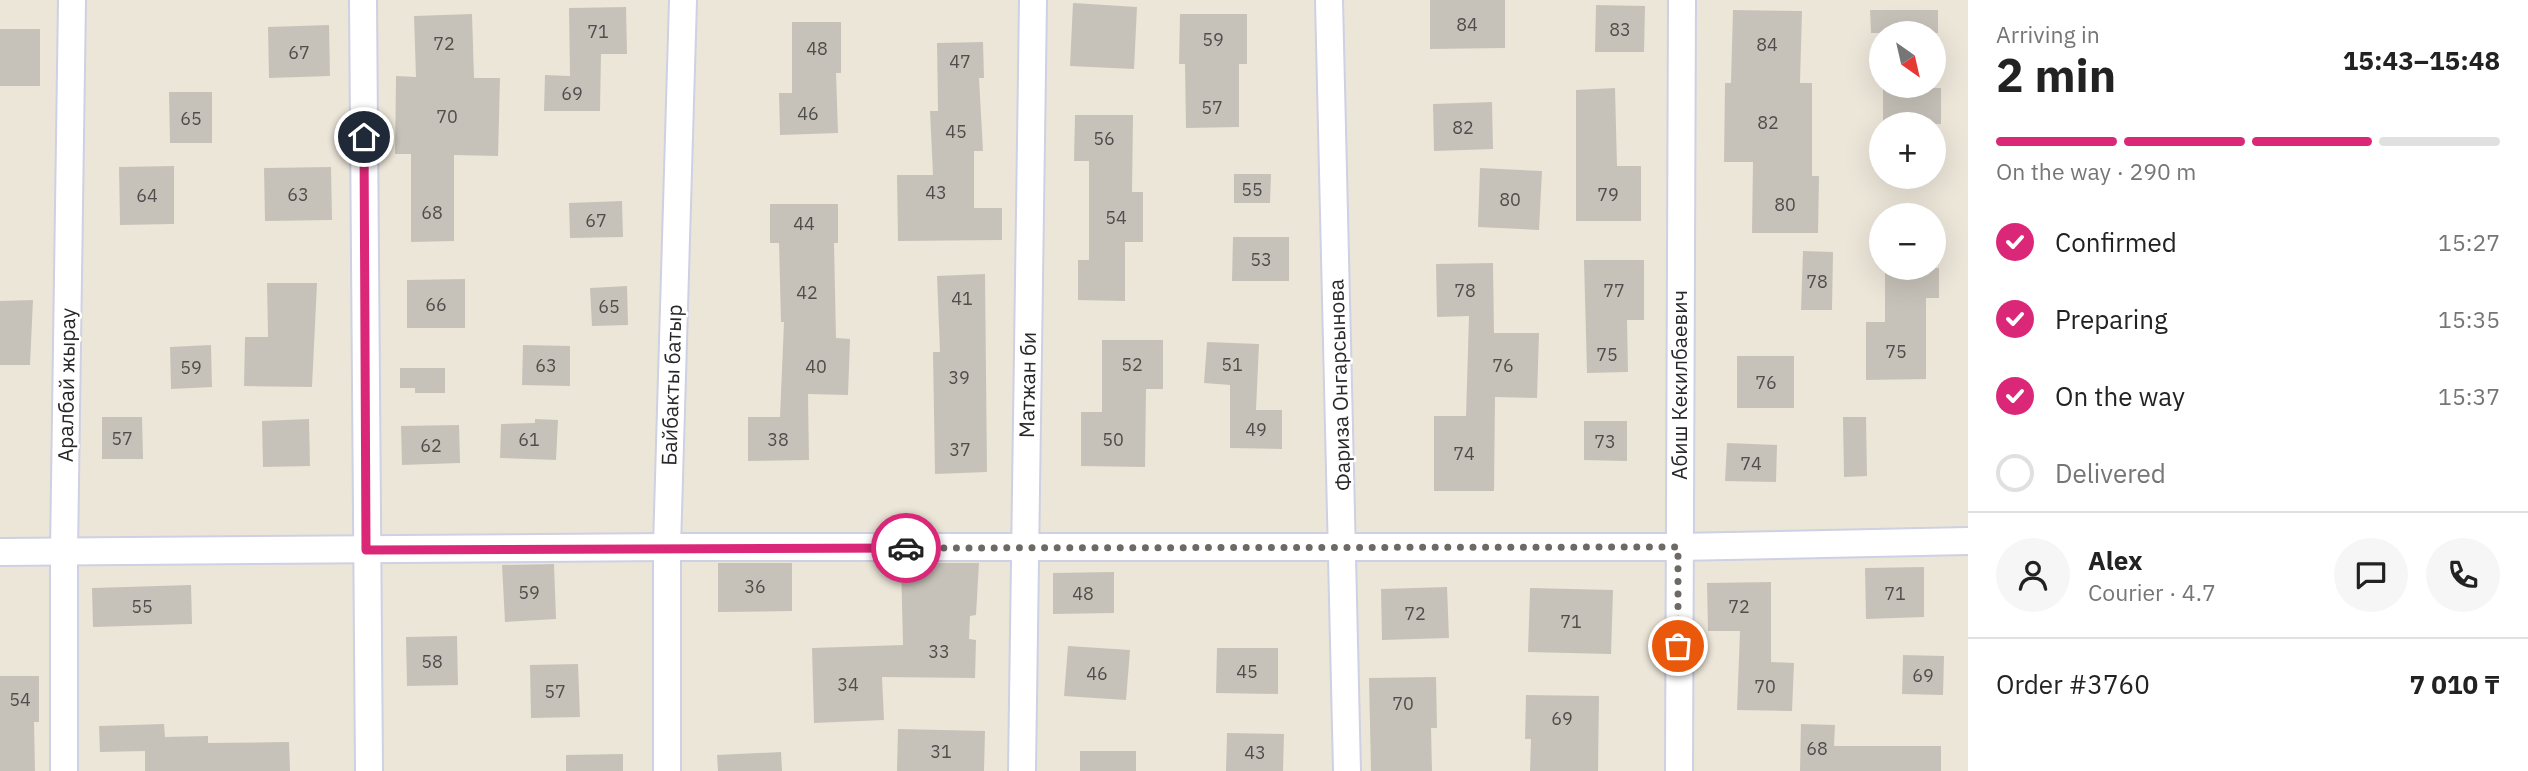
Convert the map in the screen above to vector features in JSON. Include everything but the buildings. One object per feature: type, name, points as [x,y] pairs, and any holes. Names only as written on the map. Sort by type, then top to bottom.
[{"type":"street","name":"Аралбай жырау","points":[[64,771],[64,552],[72,0]]},
{"type":"street","points":[[363,0],[369,771]]},
{"type":"street","name":"Байбакты батыр","points":[[667,771],[667,547],[683,0]]},
{"type":"street","name":"Матжан би","points":[[1022,771],[1032,0]]},
{"type":"street","name":"Фариза Онгарсынова","points":[[1329,0],[1347,771]]},
{"type":"street","name":"Абиш Кекилбаевич","points":[[1679,771],[1682,0]]},
{"type":"street","points":[[0,552],[667,547],[1678,547],[1968,541]]},
{"type":"way so far","points":[[906,548],[1678,547],[1678,646]]},
{"type":"route","points":[[364,137],[366,550],[906,548]]}]
